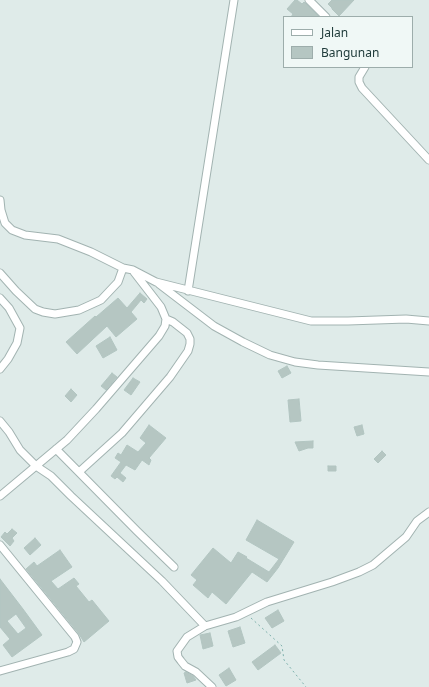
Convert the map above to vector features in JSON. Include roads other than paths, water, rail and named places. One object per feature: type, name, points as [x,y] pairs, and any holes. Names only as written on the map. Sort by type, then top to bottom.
[{"type":"street","points":[[188,291],[234,0]]},
{"type":"street","points":[[309,0],[325,16]]},
{"type":"street","points":[[364,68],[359,77],[359,82],[362,88],[429,160]]},
{"type":"street","points":[[0,200],[5,223],[12,230],[25,235],[58,239],[91,252],[123,268],[133,270],[156,282],[214,326],[270,355],[295,362],[318,365],[429,372]]},
{"type":"street","points":[[0,273],[35,309],[55,314],[79,310],[102,300],[118,282],[123,268]]},
{"type":"street","points":[[0,496],[67,440],[159,336],[165,326],[166,319],[161,307],[133,270]]},
{"type":"street","points":[[156,282],[310,321],[406,319],[429,321]]},
{"type":"street","points":[[0,298],[9,308],[20,328],[17,344],[0,369]]},
{"type":"street","points":[[79,472],[122,433],[170,377],[188,351],[190,339],[186,333],[180,327],[166,319]]},
{"type":"street","points":[[0,421],[20,450],[36,466],[51,476],[162,581],[205,626]]},
{"type":"street","points":[[56,449],[174,567]]},
{"type":"street","points":[[212,687],[196,672],[181,662],[178,657],[177,651],[187,637],[205,626],[236,617],[267,602],[332,582],[373,565],[406,537],[417,521],[429,512]]},
{"type":"street","points":[[0,546],[75,637],[77,642],[74,649],[68,652],[0,671]]}]
